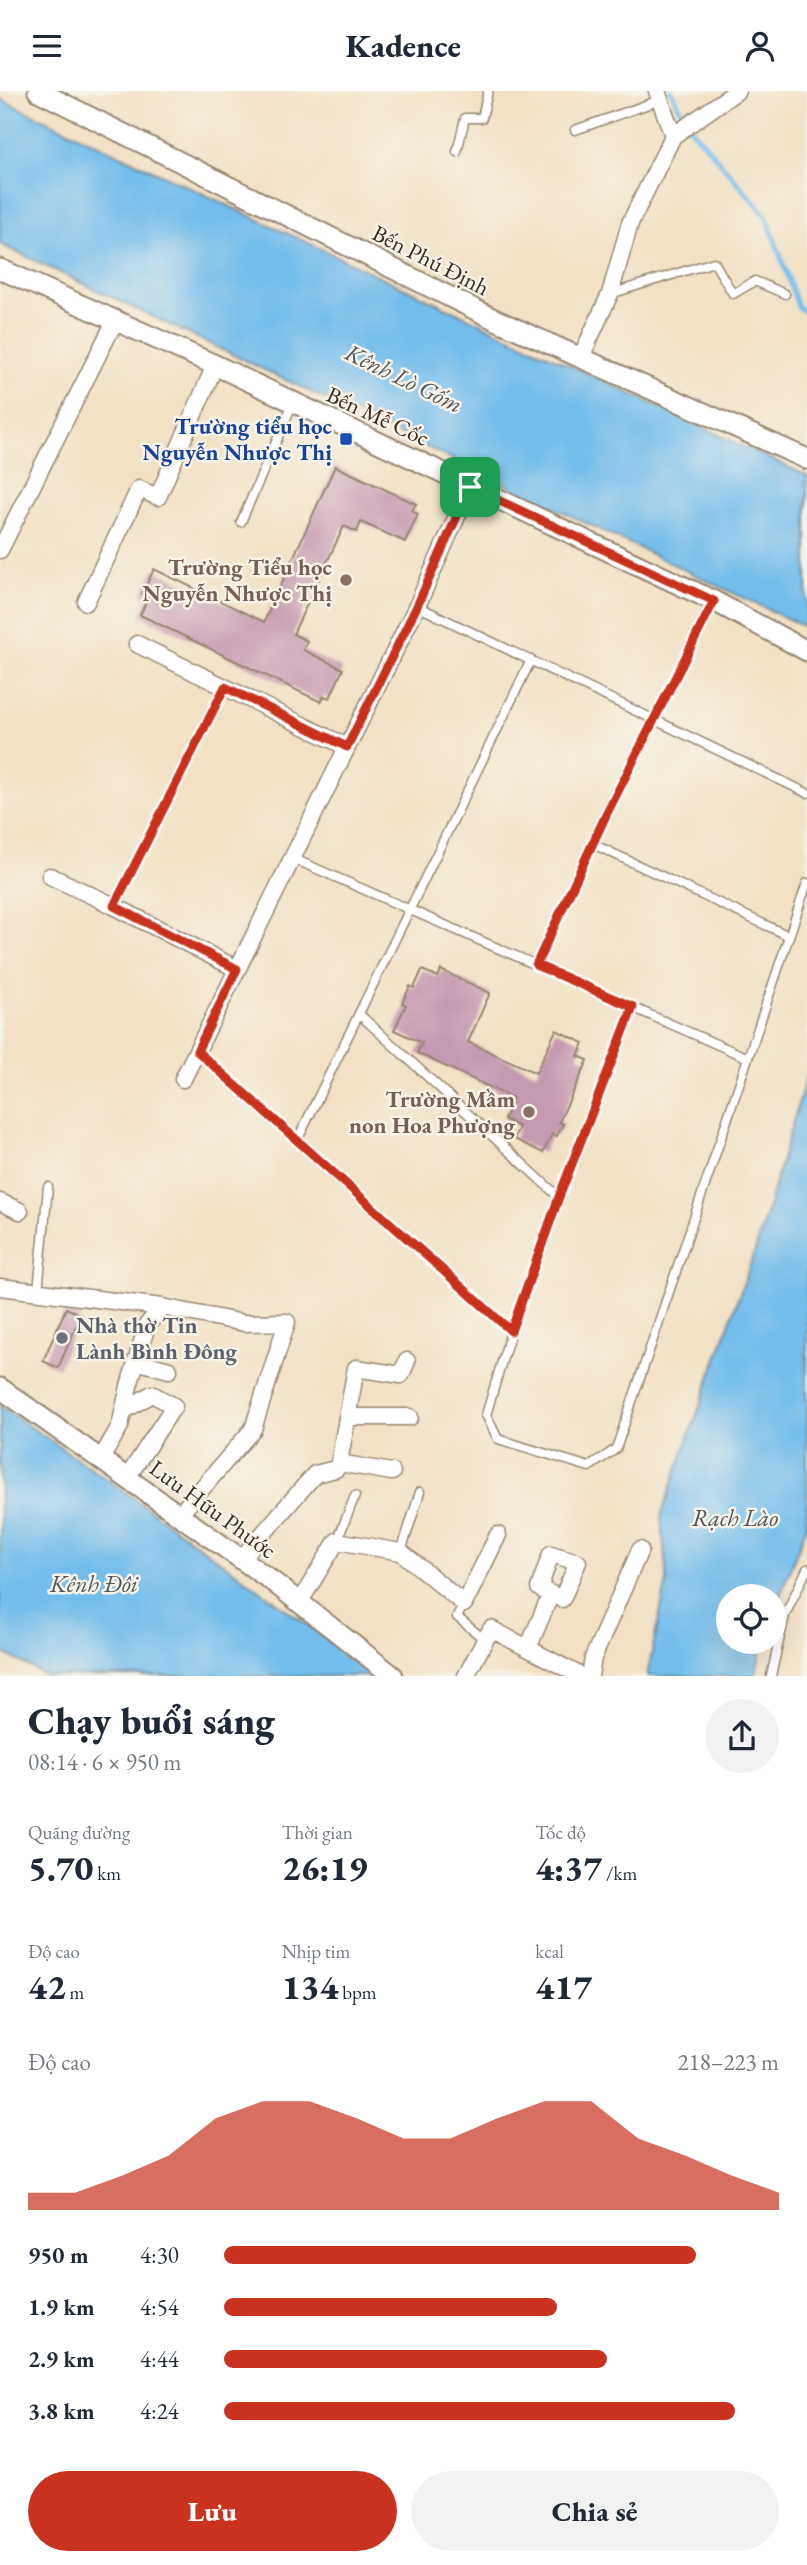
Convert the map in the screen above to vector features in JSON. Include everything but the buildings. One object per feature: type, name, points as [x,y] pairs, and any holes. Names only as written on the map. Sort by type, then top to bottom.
[{"type":"street","name":"Bến Phú Định","points":[[38,91],[494,319],[807,459]]},
{"type":"street","points":[[581,357],[610,294],[630,223],[673,136],[737,91]]},
{"type":"street","points":[[659,96],[673,136]]},
{"type":"street","name":"Bến Mễ Cốc","points":[[0,269],[215,365],[714,601],[807,651]]},
{"type":"street","points":[[0,550],[6,526],[115,321]]},
{"type":"street","points":[[86,602],[139,489],[158,498],[215,365]]},
{"type":"street","points":[[183,1079],[417,606],[470,487]]},
{"type":"street","points":[[137,644],[347,747]]},
{"type":"street","points":[[50,876],[237,969]]},
{"type":"street","points":[[0,1202],[20,1211]]},
{"type":"street","points":[[0,1287],[162,1307],[244,1323],[287,1322],[253,1429],[180,1515]]},
{"type":"street","points":[[101,1459],[120,1426],[147,1325],[162,1307]]},
{"type":"street","points":[[136,1361],[169,1370]]},
{"type":"street","points":[[241,1559],[315,1474],[336,1469],[356,1368],[401,1375],[407,1361]]},
{"type":"street","name":"Lưu Hữu Phước","points":[[0,1388],[241,1559],[393,1676]]},
{"type":"street","points":[[123,1411],[152,1394],[174,1406],[127,1478]]},
{"type":"street","points":[[346,1416],[410,1417]]},
{"type":"street","points":[[339,1463],[392,1472]]},
{"type":"street","points":[[299,1602],[337,1541],[401,1552],[464,1604],[498,1535]]},
{"type":"street","points":[[590,1676],[593,1658],[640,1550]]},
{"type":"street","points":[[528,1648],[551,1594]]},
{"type":"street","points":[[467,1676],[491,1629],[581,1676]]},
{"type":"lane","points":[[457,152],[465,118],[482,118],[488,91]]},
{"type":"lane","points":[[575,130],[659,96]]},
{"type":"lane","points":[[610,294],[715,262],[733,294],[755,281],[785,294]]},
{"type":"lane","points":[[241,522],[293,403]]},
{"type":"lane","points":[[536,965],[714,601]]},
{"type":"lane","points":[[417,606],[807,793]]},
{"type":"lane","points":[[297,1141],[531,660]]},
{"type":"lane","points":[[114,906],[225,687]]},
{"type":"lane","points":[[593,844],[789,936]]},
{"type":"lane","points":[[292,858],[748,1058]]},
{"type":"lane","points":[[633,1007],[559,1197],[511,1331],[486,1415],[498,1439],[589,1467],[616,1449],[807,883]]},
{"type":"lane","points":[[359,1014],[559,1197]]},
{"type":"lane","points":[[197,1051],[511,1331]]},
{"type":"lane","points":[[38,1291],[48,1187]]},
{"type":"lane","points":[[401,1552],[420,1492]]},
{"type":"lane","points":[[337,1541],[355,1496]]},
{"type":"lane","points":[[771,1676],[785,1615],[807,1569]]},
{"type":"lane","points":[[464,1604],[457,1617],[485,1640]]},
{"type":"water","name":"Kênh Lò Gốm","points":[[0,99],[807,476],[807,628],[0,244]]},
{"type":"water","name":"Rạch Lào","points":[[807,1074],[807,1525],[785,1584],[716,1584],[716,1654],[760,1654],[755,1676],[647,1676],[667,1580],[661,1516],[756,1248]]},
{"type":"water","name":"Kênh Đôi","points":[[0,1406],[110,1481],[378,1676],[47,1676],[0,1651]]},
{"type":"waterway","points":[[671,91],[689,126],[767,217],[798,307],[807,313]]},
{"type":"place","name":"Trường tiểu học Nguyễn Nhược Thị","points":[[346,439]]},
{"type":"place","name":"Trường Tiểu học Nguyễn Nhược Thị","points":[[346,580]]},
{"type":"place","name":"Trường Mầm non Hoa Phượng","points":[[529,1112]]},
{"type":"place","name":"Nhà thờ Tin Lành Bình Đông","points":[[62,1338]]},
{"type":"route","points":[[470,487],[714,601],[606,815],[536,965],[633,1007],[559,1197],[511,1331],[197,1051],[237,969],[114,906],[225,687],[347,747],[417,606],[470,487]]}]
